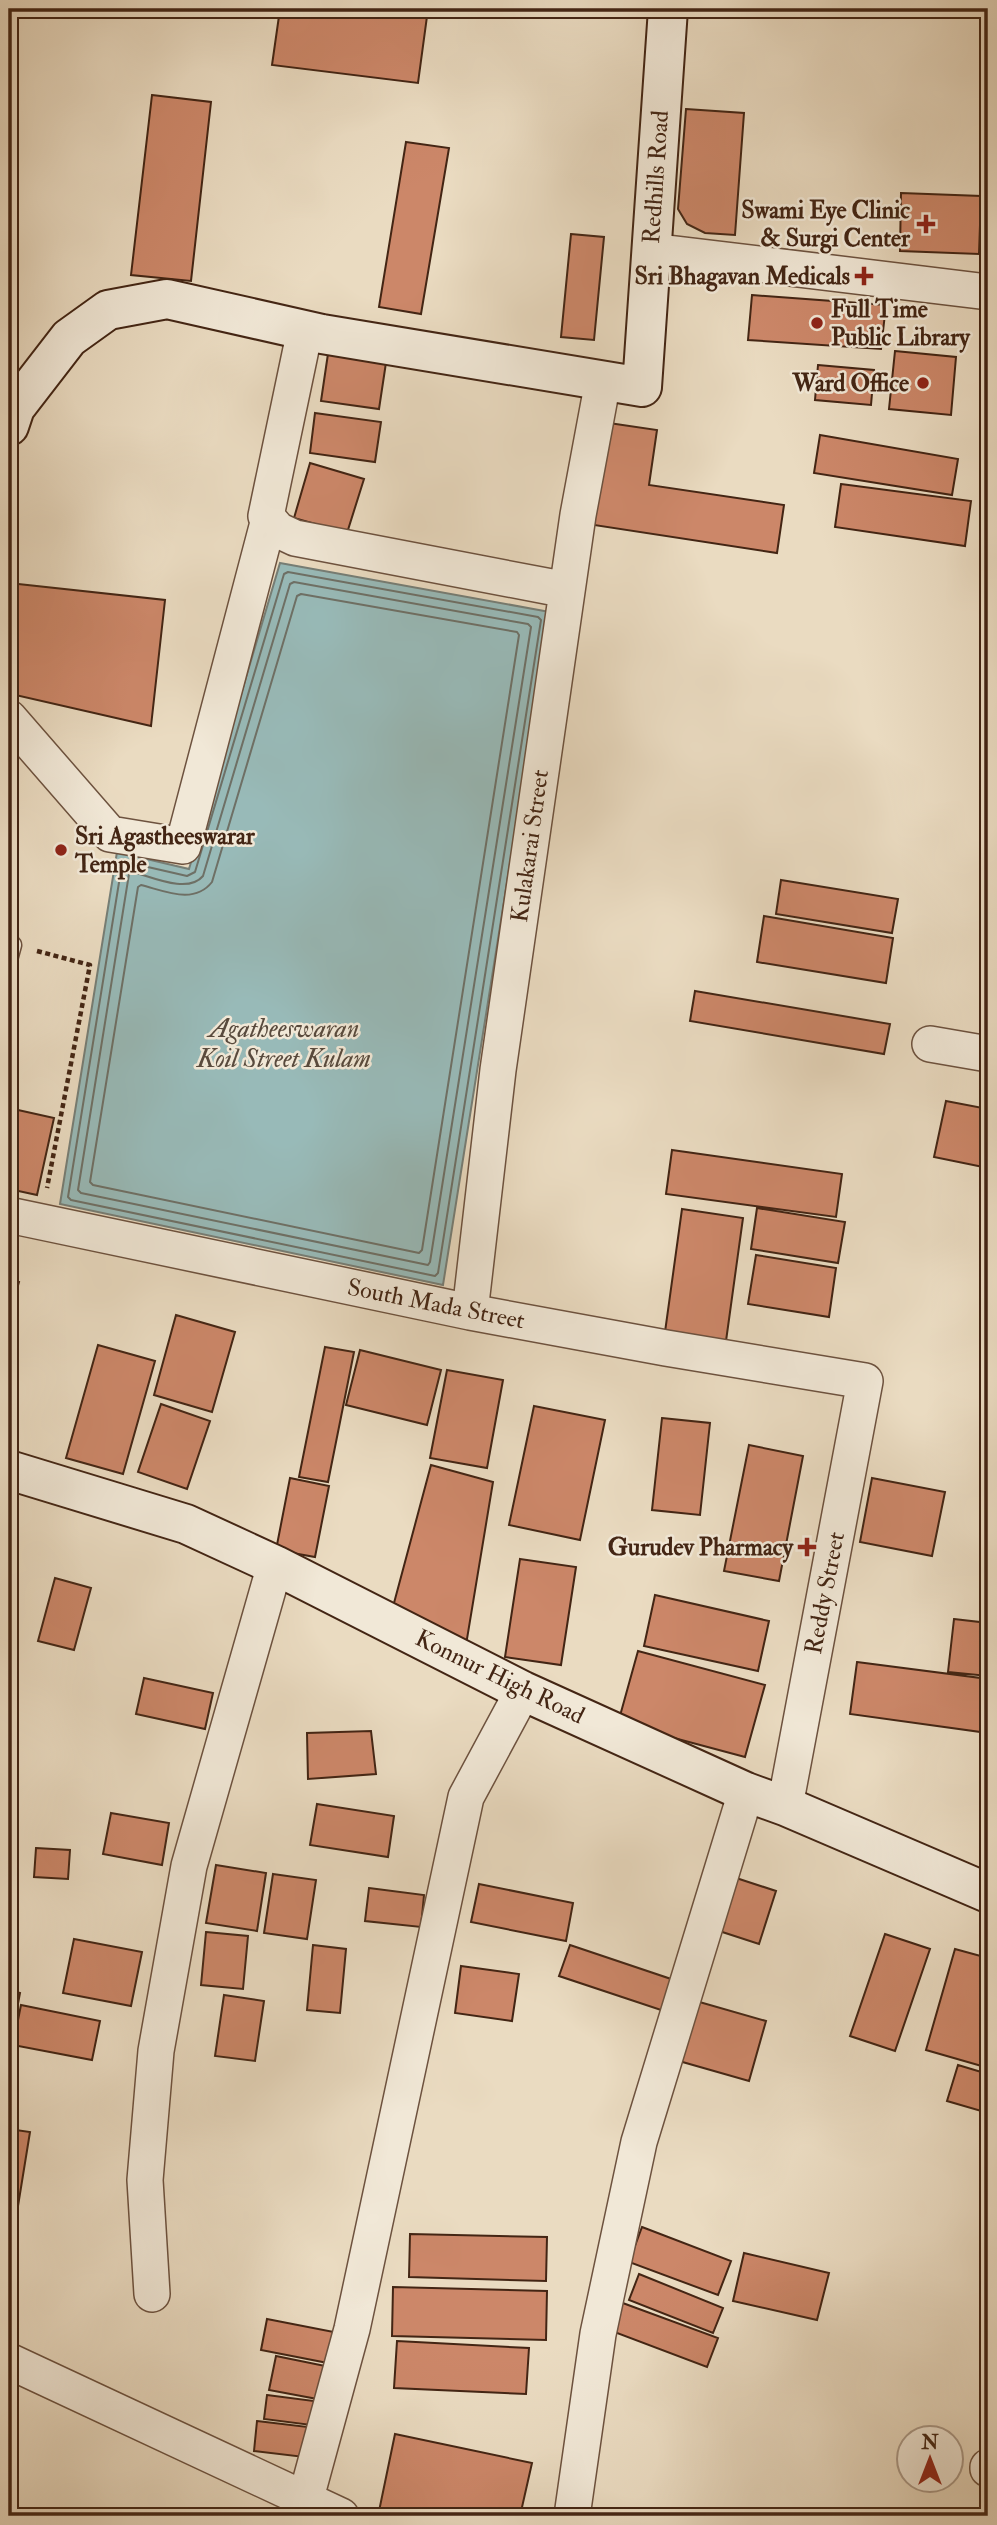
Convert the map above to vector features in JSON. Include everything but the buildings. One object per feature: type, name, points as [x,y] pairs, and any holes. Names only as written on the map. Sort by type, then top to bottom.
[{"type":"street","name":"Redhills Road","points":[[603,381],[642,387],[668,9]]},
{"type":"street","points":[[651,251],[988,292]]},
{"type":"street","points":[[9,426],[15,408],[69,338],[108,310],[167,299],[305,330],[603,381]]},
{"type":"street","points":[[305,330],[266,516],[278,530],[295,538],[567,590]]},
{"type":"street","name":"Kulakarai Street","points":[[470,1312],[498,1070],[578,515],[603,381]]},
{"type":"street","points":[[9,718],[110,834],[183,846],[269,519]]},
{"type":"street","points":[[930,1044],[988,1054]]},
{"type":"street","name":"South Mada Street","points":[[25,1218],[470,1312],[666,1349],[865,1381]]},
{"type":"street","name":"Reddy Street","points":[[785,1806],[865,1381]]},
{"type":"street","name":"Konnur High Road","points":[[9,1470],[186,1524],[275,1565],[523,1691],[746,1792],[785,1806],[988,1893]]},
{"type":"street","points":[[152,2294],[145,2180],[156,2051],[189,1866],[275,1565]]},
{"type":"street","points":[[303,2509],[352,2329],[466,1797],[523,1691]]},
{"type":"street","points":[[572,2516],[598,2334],[639,2142],[746,1792]]},
{"type":"street","points":[[9,2361],[303,2509],[341,2516]]},
{"type":"path","points":[[10,951],[90,965],[25,1218]]},
{"type":"water","name":"Agatheeswaran Koil Street Kulam","points":[[280,563],[550,612],[443,1285],[60,1204],[117,852],[189,869]]},
{"type":"place","name":"Swami Eye Clinic & Surgi Center","points":[[926,224]]},
{"type":"place","name":"Sri Bhagavan Medicals","points":[[864,276]]},
{"type":"place","name":"Full Time Public Library","points":[[817,323]]},
{"type":"place","name":"Ward Office","points":[[923,383]]},
{"type":"place","name":"Sri Agastheeswarar Temple","points":[[61,850]]},
{"type":"place","name":"Gurudev Pharmacy","points":[[807,1547]]}]
